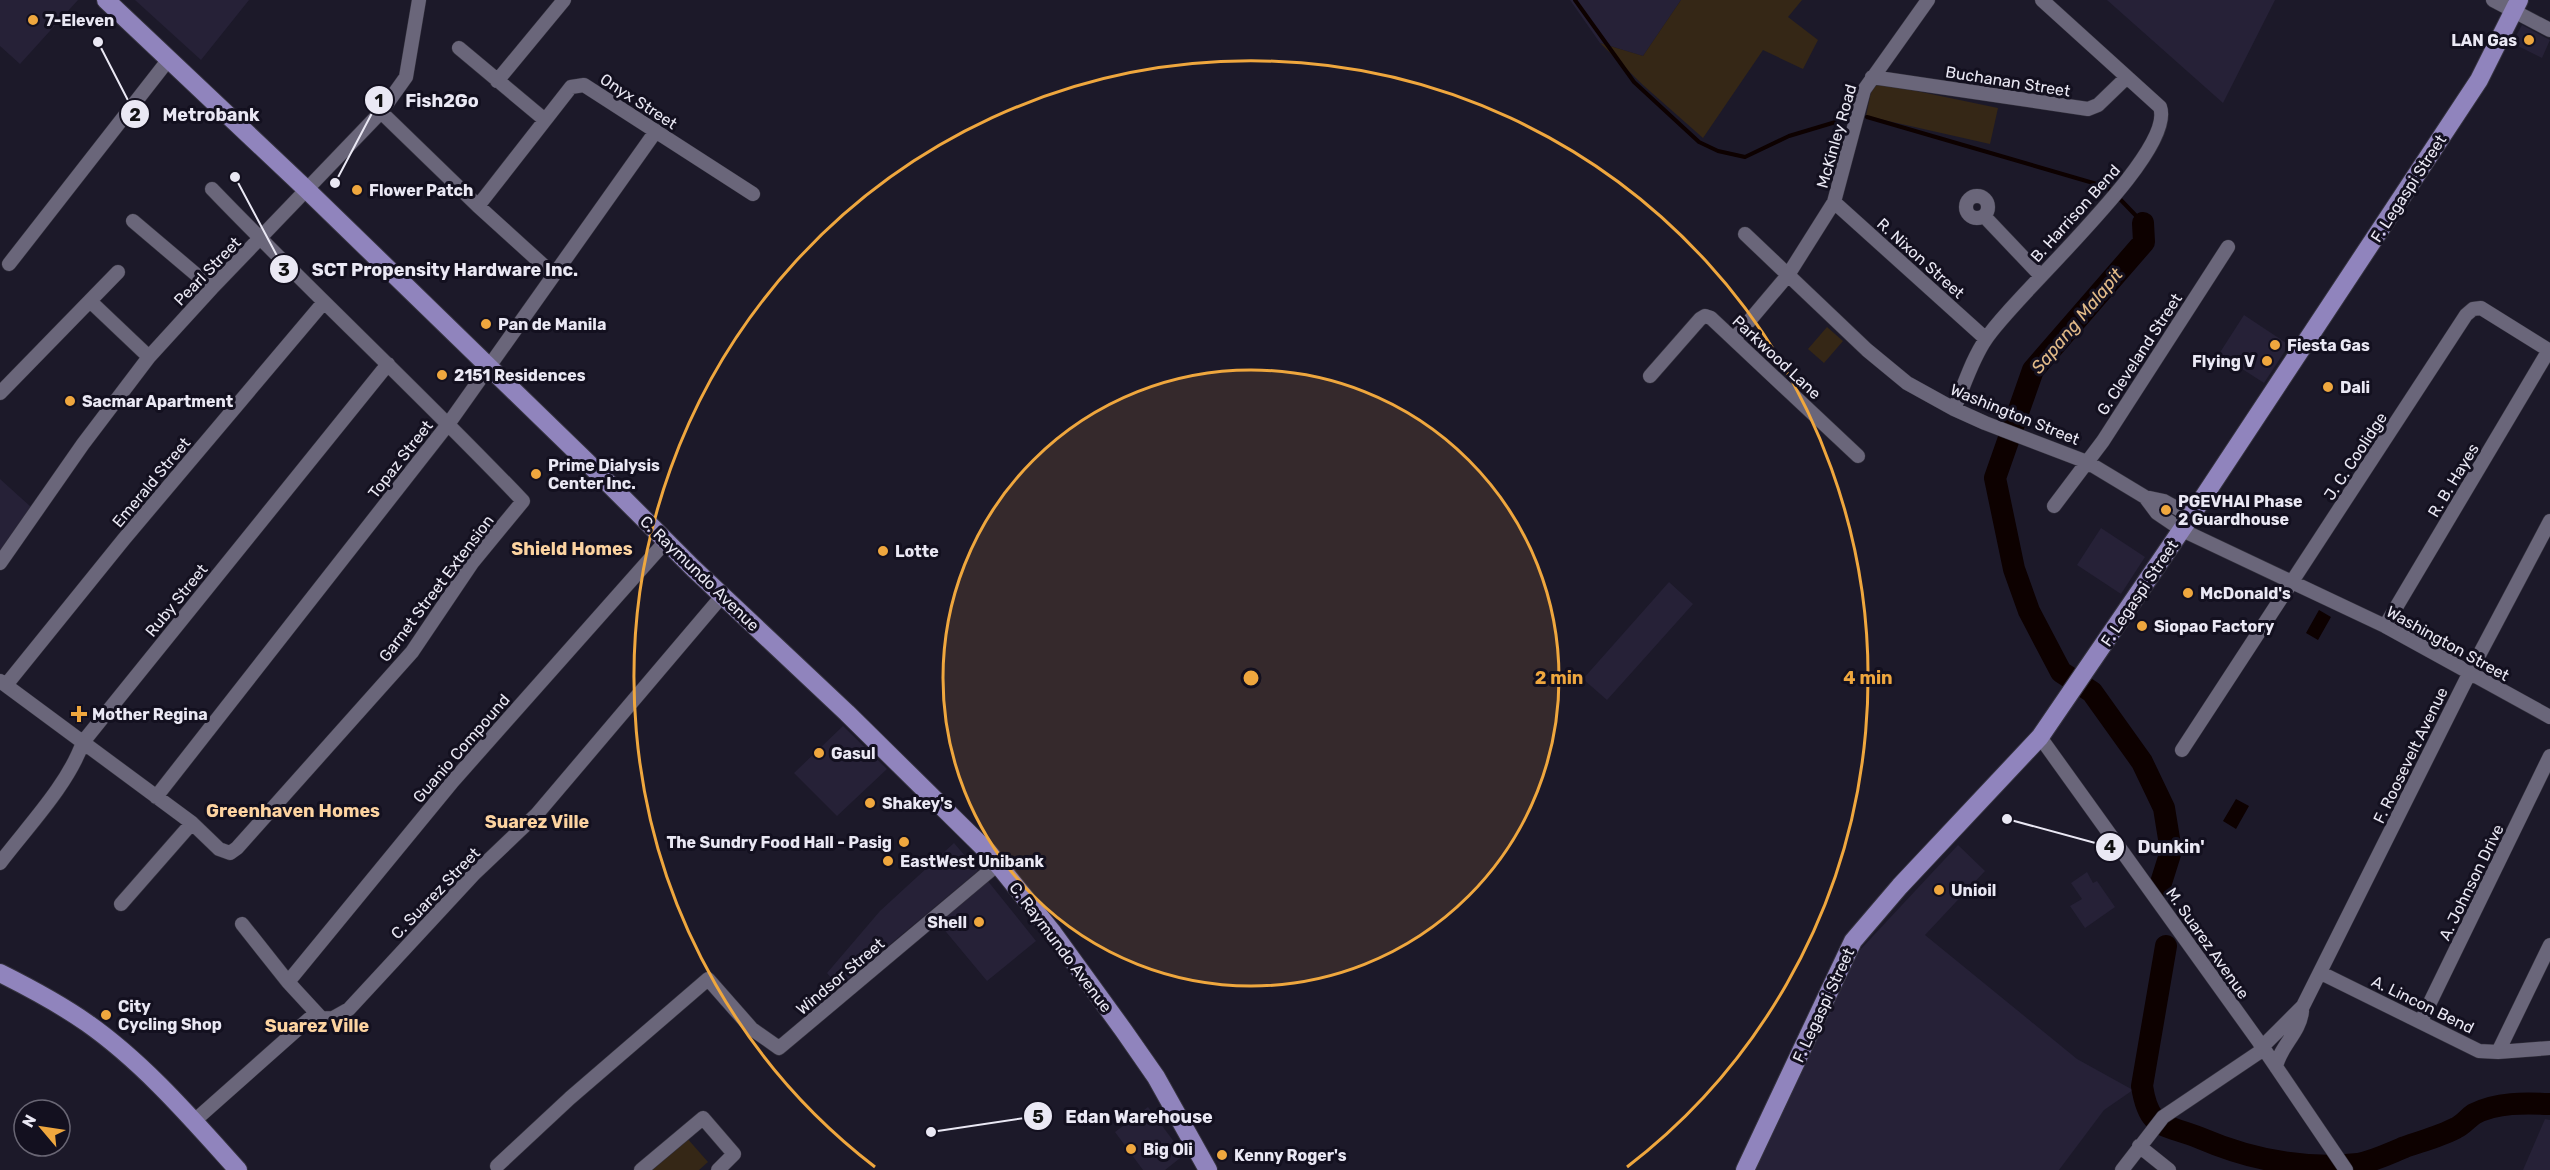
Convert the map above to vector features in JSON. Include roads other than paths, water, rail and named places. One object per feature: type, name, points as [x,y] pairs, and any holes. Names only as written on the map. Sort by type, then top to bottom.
[{"type":"main road","name":"C. Raymundo Avenue","points":[[105,0],[306,189],[722,596],[847,713],[988,852],[1053,933],[1156,1077],[1208,1170]]},
{"type":"main road","name":"F. Legaspi Street","points":[[1745,1170],[1853,941],[1900,886],[2040,737],[2187,523],[2479,80],[2517,6]]},
{"type":"main road","points":[[0,973],[88,1024],[141,1070],[238,1170]]},
{"type":"street","name":"Pearl Street","points":[[0,563],[83,444],[149,357],[381,112],[406,77],[419,0]]},
{"type":"street","points":[[497,81],[564,0]]},
{"type":"street","name":"McKinley Road","points":[[1734,339],[1788,275],[1834,202],[1864,90],[1928,0]]},
{"type":"street","name":"B. Harrison Bend","points":[[1954,409],[1986,339],[2040,275],[2123,188],[2158,134],[2162,123],[2160,107],[2042,0]]},
{"type":"street","points":[[2493,0],[2517,6],[2550,30]]},
{"type":"street","points":[[459,48],[545,120]]},
{"type":"street","points":[[9,264],[169,59]]},
{"type":"street","name":"Buchanan Street","points":[[1872,77],[2088,109],[2098,105],[2127,76]]},
{"type":"street","name":"Onyx Street","points":[[478,206],[571,87],[584,85],[753,194]]},
{"type":"street","points":[[381,112],[478,206],[554,275]]},
{"type":"street","name":"Topaz Street","points":[[156,797],[449,423],[656,131]]},
{"type":"street","points":[[212,189],[260,240],[449,423]]},
{"type":"street","name":"R. Nixon Street","points":[[1834,202],[1986,339]]},
{"type":"street","points":[[1984,216],[2040,275]]},
{"type":"street","points":[[133,221],[212,288]]},
{"type":"street","name":"Washington Street","points":[[1745,234],[1875,357],[1907,383],[1954,409],[2087,462],[2145,497],[2157,513],[2187,523],[2265,568],[2385,626],[2550,717]]},
{"type":"street","name":"G. Cleveland Street","points":[[2054,506],[2087,462],[2228,247]]},
{"type":"street","points":[[0,393],[118,272]]},
{"type":"street","points":[[90,301],[149,357]]},
{"type":"street","name":"Emerald Street","points":[[3,683],[324,302]]},
{"type":"street","name":"J. C. Coolidge","points":[[2182,750],[2294,582],[2466,315],[2473,309],[2481,308],[2550,350]]},
{"type":"street","name":"Parkwood Lane","points":[[1650,376],[1705,316],[1711,318],[1858,456]]},
{"type":"street","name":"R. B. Hayes","points":[[2385,626],[2550,350]]},
{"type":"street","name":"Ruby Street","points":[[0,863],[64,778],[78,756],[83,742],[388,364]]},
{"type":"street","name":"Garnet Street Extension","points":[[192,823],[219,849],[230,853],[237,848],[412,652],[472,563],[523,501],[449,423]]},
{"type":"street","name":"F. Roosevelt Avenue","points":[[2122,1170],[2163,1117],[2262,1047],[2303,1006],[2469,674],[2550,520]]},
{"type":"street","name":"Guanio Compound","points":[[288,982],[453,781],[666,541]]},
{"type":"street","name":"Washington Street","points":[[2252,551],[2265,568]]},
{"type":"street","name":"C. Suarez Street","points":[[193,1122],[309,1019],[333,1018],[349,1008],[474,874],[537,814],[722,596]]},
{"type":"street","points":[[3,683],[192,823],[121,904]]},
{"type":"street","name":"M. Suarez Avenue","points":[[2040,737],[2163,907],[2343,1165]]},
{"type":"street","name":"A. Johnson Drive","points":[[2421,1021],[2550,756]]},
{"type":"street","name":"Windsor Street","points":[[497,1166],[570,1098],[708,979],[752,1029],[779,1048],[998,864]]},
{"type":"street","points":[[242,924],[322,1020]]},
{"type":"street","points":[[2498,1052],[2550,945]]},
{"type":"street","name":"A. Lincon Bend","points":[[2321,973],[2479,1051],[2498,1052],[2550,1048]]},
{"type":"street","name":"F. Roosevelt Avenue","points":[[2276,1067],[2277,1059],[2302,1018],[2303,1006]]},
{"type":"street","points":[[641,1170],[703,1118],[734,1154],[718,1170]]},
{"type":"street","points":[[2139,1146],[2169,1170]]},
{"type":"waterway","name":"Sapang Malapit","points":[[1575,0],[1634,82],[1699,142],[1718,151],[1745,157],[1789,136],[1839,121]]},
{"type":"waterway","name":"Sapang Malapit","points":[[1867,117],[2107,187],[2112,192]]},
{"type":"waterway","name":"Sapang Malapit","points":[[2118,197],[2143,223]]},
{"type":"waterway","name":"Sapang Malapit","points":[[2143,223],[2144,242],[2033,370],[1995,478],[2014,569],[2029,611],[2061,672],[2092,692],[2142,762],[2164,808],[2171,851],[2160,886]]},
{"type":"waterway","name":"Sapang Malapit","points":[[2166,946],[2142,1086],[2149,1111],[2154,1118],[2168,1127],[2219,1146],[2277,1162],[2337,1166],[2370,1161],[2438,1136],[2459,1127],[2474,1114],[2492,1107],[2550,1104]]},
{"type":"place","name":"7-Eleven","points":[[33,20]]},
{"type":"place","name":"LAN Gas","points":[[2529,40]]},
{"type":"place","name":"Metrobank","points":[[98,42]]},
{"type":"place","name":"SCT Propensity Hardware Inc.","points":[[235,177]]},
{"type":"place","name":"Fish2Go","points":[[335,183]]},
{"type":"place","name":"Flower Patch","points":[[357,190]]},
{"type":"place","name":"Pan de Manila","points":[[486,324]]},
{"type":"place","name":"Fiesta Gas","points":[[2275,345]]},
{"type":"place","name":"Flying V","points":[[2267,361]]},
{"type":"place","name":"2151 Residences","points":[[442,375]]},
{"type":"place","name":"Dali","points":[[2328,387]]},
{"type":"place","name":"Sacmar Apartment","points":[[70,401]]},
{"type":"place","name":"Prime Dialysis Center Inc.","points":[[536,474]]},
{"type":"place","name":"PGEVHAI Phase 2 Guardhouse","points":[[2166,510]]},
{"type":"place","name":"Lotte","points":[[883,551]]},
{"type":"place","name":"McDonald's","points":[[2188,593]]},
{"type":"place","name":"Siopao Factory","points":[[2142,626]]},
{"type":"place","name":"Mother Regina","points":[[79,714]]},
{"type":"place","name":"Gasul","points":[[819,753]]},
{"type":"place","name":"Shakey's","points":[[870,803]]},
{"type":"place","name":"Dunkin'","points":[[2007,819]]},
{"type":"place","name":"The Sundry Food Hall - Pasig","points":[[904,842]]},
{"type":"place","name":"EastWest Unibank","points":[[888,861]]},
{"type":"place","name":"Unioil","points":[[1939,890]]},
{"type":"place","name":"Shell","points":[[979,922]]},
{"type":"place","name":"City Cycling Shop","points":[[106,1015]]},
{"type":"place","name":"Edan Warehouse","points":[[931,1132]]},
{"type":"place","name":"Big Oli","points":[[1131,1149]]},
{"type":"place","name":"Kenny Roger's","points":[[1222,1155]]},
{"type":"district","name":"Shield Homes","points":[[572,549]]},
{"type":"district","name":"Greenhaven Homes","points":[[293,811]]},
{"type":"district","name":"Suarez Ville","points":[[537,822]]},
{"type":"district","name":"Suarez Ville","points":[[317,1026]]}]
